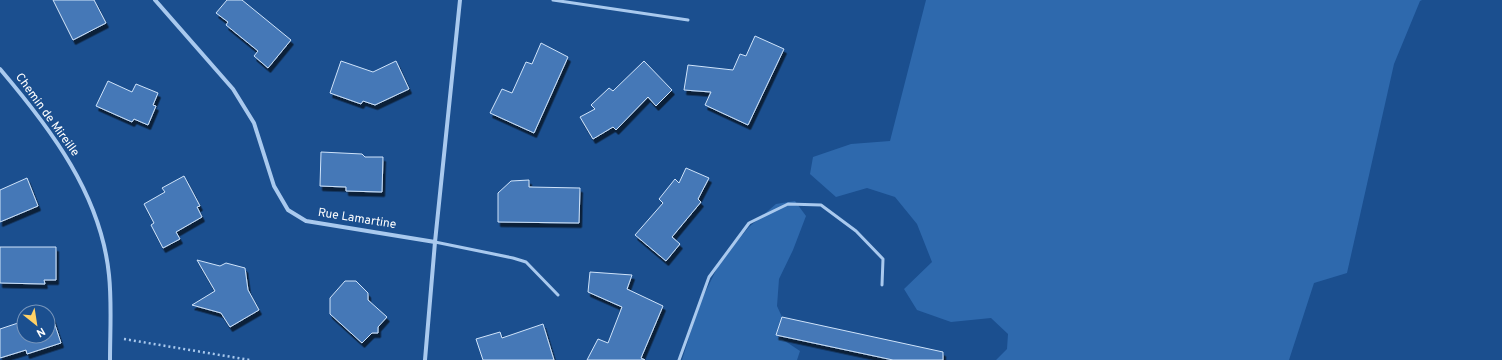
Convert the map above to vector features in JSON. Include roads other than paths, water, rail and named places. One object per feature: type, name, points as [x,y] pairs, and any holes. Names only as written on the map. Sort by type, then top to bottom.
[{"type":"street","name":"Rue Lamartine","points":[[155,0],[233,89],[254,123],[274,186],[288,210],[306,221],[435,242]]},
{"type":"street","points":[[425,360],[435,242],[460,0]]},
{"type":"street","name":"Chemin de Mireille","points":[[0,69],[52,134],[76,171],[91,204],[102,237],[109,274],[110,360]]},
{"type":"lane","points":[[553,0],[688,20]]},
{"type":"lane","points":[[679,360],[709,277],[749,223],[788,204],[822,205],[856,231],[883,259],[882,285]]},
{"type":"lane","points":[[435,242],[526,262],[558,295]]}]
